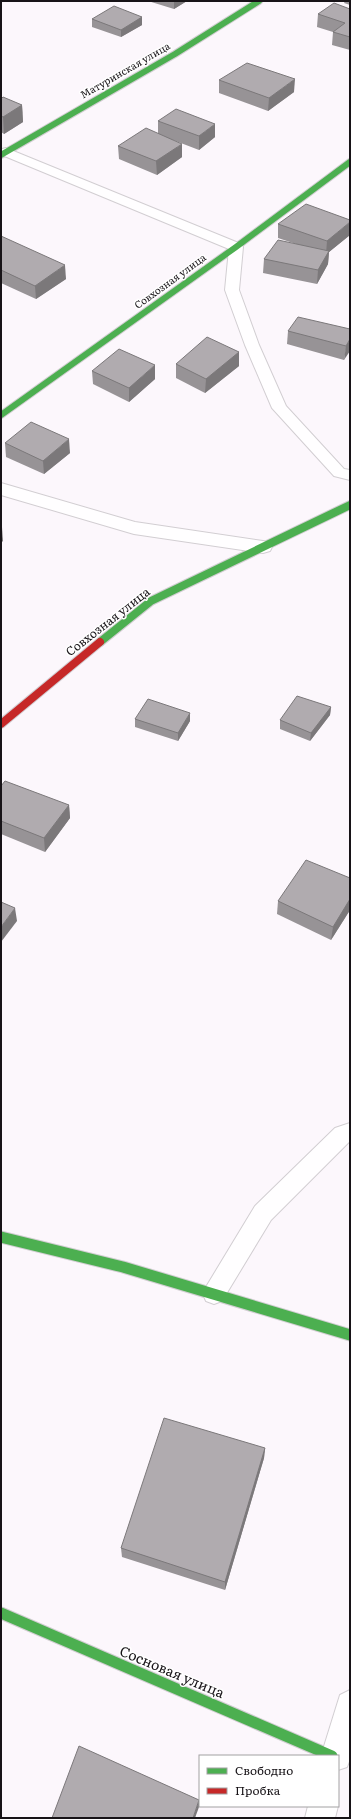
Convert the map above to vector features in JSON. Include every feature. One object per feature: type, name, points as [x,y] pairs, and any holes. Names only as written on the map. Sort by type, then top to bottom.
[{"type":"street","name":"Матуринская улица","points":[[4,153],[175,54],[259,1]]},
{"type":"street","name":"Совхозная улица","points":[[1,415],[236,247],[350,162]]},
{"type":"street","points":[[1,489],[134,528],[263,547]]},
{"type":"street","name":"Совхозная улица","points":[[1,724],[150,601],[350,505]]},
{"type":"street","points":[[1,1237],[123,1267],[350,1335]]},
{"type":"street","name":"Сосновая улица","points":[[1,1613],[330,1755]]},
{"type":"street","points":[[336,1755],[350,1705]]},
{"type":"street","points":[[320,1818],[323,1807]]},
{"type":"lane","points":[[4,153],[236,247],[232,290],[252,346],[280,408],[339,473],[350,475]]},
{"type":"lane","points":[[214,1294],[263,1213],[342,1134],[350,1132]]},
{"type":"building","points":[[334,3],[350,9],[350,37],[333,32],[345,23],[318,14]]},
{"type":"building","points":[[114,6],[142,17],[121,30],[92,19]]},
{"type":"building","points":[[247,63],[295,79],[269,98],[219,80]]},
{"type":"building","points":[[3,97],[22,105],[3,117],[1,116],[1,99]]},
{"type":"building","points":[[176,109],[215,124],[199,136],[158,121]]},
{"type":"building","points":[[146,128],[182,144],[156,161],[118,146]]},
{"type":"building","points":[[306,204],[350,220],[350,222],[327,241],[278,224]]},
{"type":"building","points":[[1,236],[65,265],[35,286],[1,270]]},
{"type":"building","points":[[278,240],[329,251],[318,270],[264,259]]},
{"type":"building","points":[[298,317],[350,329],[350,339],[346,346],[288,331]]},
{"type":"building","points":[[207,337],[239,352],[206,379],[176,364]]},
{"type":"building","points":[[119,349],[155,365],[129,388],[92,371]]},
{"type":"building","points":[[31,422],[69,439],[43,461],[5,443]]},
{"type":"building","points":[[297,696],[331,707],[311,733],[280,720]]},
{"type":"building","points":[[148,699],[190,713],[178,733],[135,719]]},
{"type":"building","points":[[5,781],[69,805],[44,838],[1,821],[1,786]]},
{"type":"building","points":[[306,860],[350,878],[350,899],[333,927],[278,901]]},
{"type":"building","points":[[1,902],[15,908],[1,927]]},
{"type":"building","points":[[164,1418],[265,1448],[225,1582],[121,1548]]},
{"type":"building","points":[[79,1746],[199,1800],[193,1818],[52,1818]]},
{"type":"traffic: fast","points":[[1,155],[175,54],[259,1]]},
{"type":"traffic: fast","points":[[1,415],[236,247],[350,162]]},
{"type":"traffic: fast","points":[[100,642],[151,601],[350,505]]},
{"type":"traffic: fast","points":[[1,1237],[123,1267],[350,1335]]},
{"type":"traffic: fast","points":[[1,1613],[330,1755]]},
{"type":"traffic: jam","points":[[1,724],[100,642]]}]
